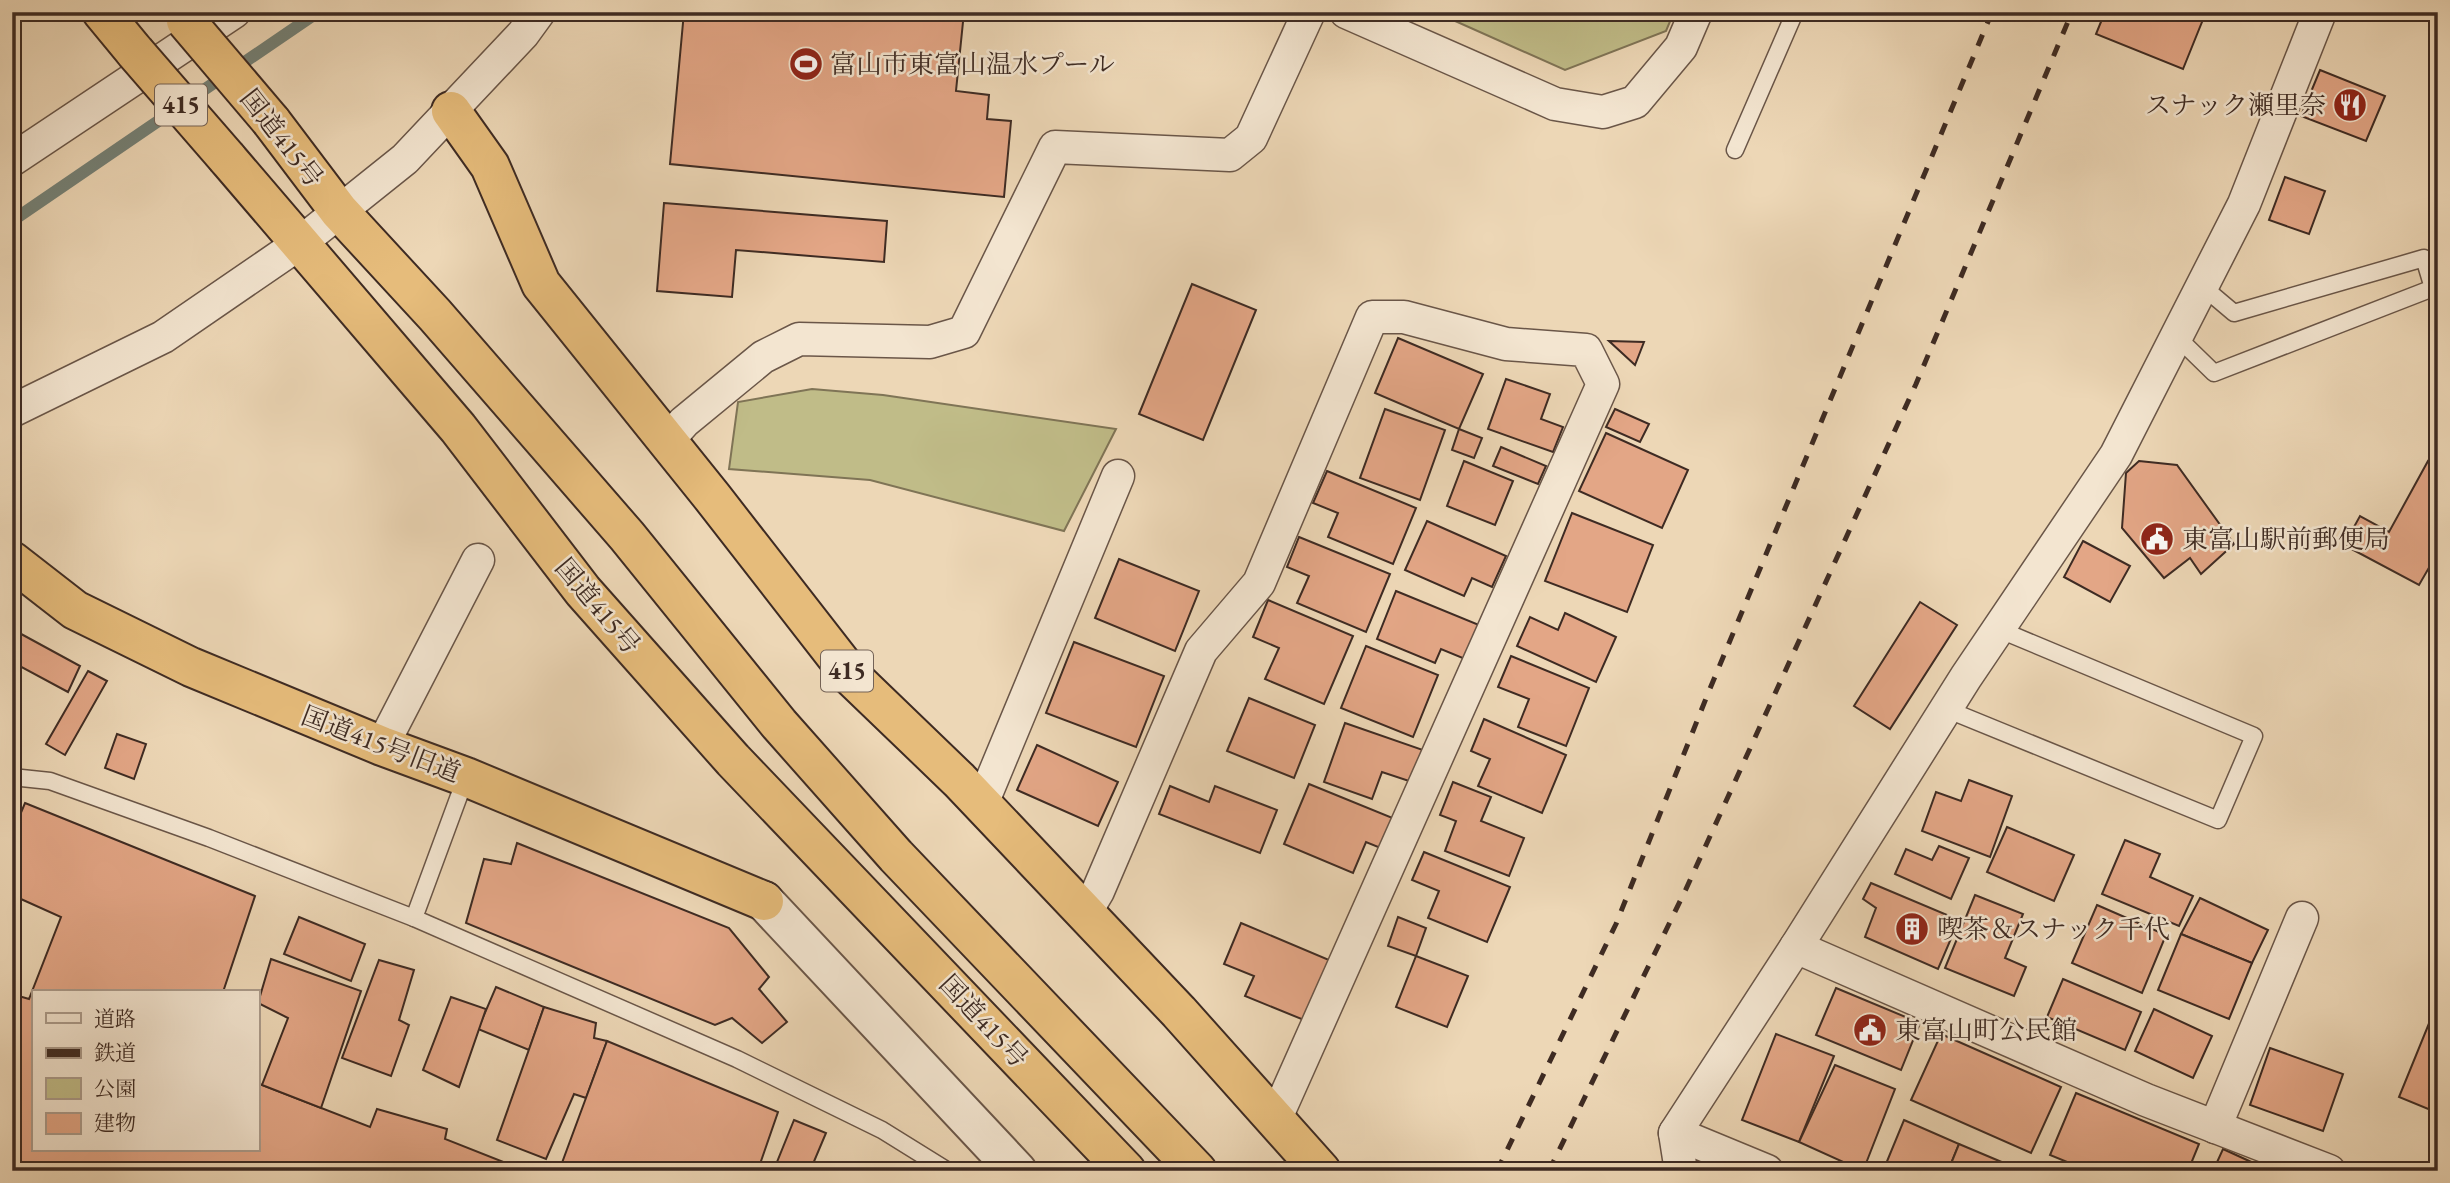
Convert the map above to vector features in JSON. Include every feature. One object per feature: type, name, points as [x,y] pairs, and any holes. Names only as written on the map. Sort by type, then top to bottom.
[{"type":"highway","name":"国道415号","points":[[102,12],[458,428],[583,592],[733,760],[1126,1171]]},
{"type":"highway","name":"国道415号","points":[[183,17],[271,121],[339,212],[436,315],[627,536],[779,724],[896,856],[1197,1171]]},
{"type":"highway","name":"415","points":[[451,111],[490,166],[541,284],[853,678],[959,780],[1179,1012],[1321,1171]]},
{"type":"highway","name":"国道415号旧道","points":[[12,561],[75,610],[191,667],[382,746],[466,777],[764,901]]},
{"type":"street","points":[[12,160],[234,12]]},
{"type":"street","points":[[12,411],[163,337],[300,243],[405,159],[523,34],[539,12]]},
{"type":"street","points":[[667,441],[684,422],[763,357],[799,339],[930,342],[964,332],[1055,147],[1230,155],[1251,138],[1309,12]]},
{"type":"street","points":[[1346,12],[1555,104],[1603,111],[1635,102],[1681,47],[1696,12]]},
{"type":"street","points":[[1681,1171],[1675,1133],[1998,629],[2116,455],[2244,204],[2320,12]]},
{"type":"street","points":[[1085,913],[1098,891],[1201,651],[1259,583],[1372,317],[1404,317],[1506,344],[1586,351],[1603,384],[1275,1120]]},
{"type":"street","points":[[981,806],[1118,475]]},
{"type":"street","points":[[382,746],[478,560]]},
{"type":"street","points":[[764,901],[1017,1171]]},
{"type":"street","points":[[2215,1127],[2302,919]]},
{"type":"street","points":[[1796,947],[2146,1100],[2329,1171]]},
{"type":"street","points":[[1675,1133],[1767,1171]]},
{"type":"lane","points":[[1735,150],[1795,12]]},
{"type":"lane","points":[[2176,336],[2214,373],[2433,288],[2424,258],[2234,313],[2202,286]]},
{"type":"lane","points":[[1946,709],[2218,820],[2254,736],[1998,629]]},
{"type":"lane","points":[[12,777],[50,781],[209,838],[414,918],[737,1059],[882,1130],[948,1171]]},
{"type":"lane","points":[[414,918],[466,777]]},
{"type":"green space","points":[[1435,12],[1674,12],[1666,31],[1565,70]]},
{"type":"green space","points":[[812,389],[883,395],[1116,429],[1064,531],[870,480],[729,469],[738,402]]},
{"type":"building","points":[[684,12],[964,12],[956,91],[989,95],[987,119],[1011,121],[1004,197],[670,164]]},
{"type":"building","points":[[2105,12],[2206,12],[2183,69],[2096,34]]},
{"type":"building","points":[[2320,70],[2385,96],[2366,141],[2301,116]]},
{"type":"building","points":[[2285,177],[2325,191],[2309,234],[2269,220]]},
{"type":"building","points":[[664,203],[887,221],[884,262],[736,250],[732,297],[657,291]]},
{"type":"building","points":[[1192,284],[1256,310],[1203,440],[1139,414]]},
{"type":"building","points":[[1398,338],[1483,374],[1459,429],[1375,393]]},
{"type":"building","points":[[1609,341],[1644,342],[1635,365]]},
{"type":"building","points":[[1506,379],[1550,394],[1541,419],[1563,427],[1553,452],[1488,429]]},
{"type":"building","points":[[1385,409],[1445,430],[1420,500],[1360,478]]},
{"type":"building","points":[[1615,409],[1649,424],[1640,442],[1606,427]]},
{"type":"building","points":[[1459,429],[1482,438],[1474,458],[1452,450]]},
{"type":"building","points":[[1606,433],[1688,470],[1662,528],[1579,491]]},
{"type":"building","points":[[1501,447],[1546,466],[1538,484],[1493,466]]},
{"type":"building","points":[[1464,461],[1513,481],[1495,525],[1447,506]]},
{"type":"building","points":[[2139,461],[2177,465],[2234,544],[2201,574],[2190,558],[2164,578],[2122,528],[2126,473]]},
{"type":"building","points":[[2428,461],[2438,467],[2438,552],[2419,585],[2344,545],[2360,516],[2389,532]]},
{"type":"building","points":[[1327,471],[1416,508],[1393,564],[1328,537],[1338,513],[1313,503]]},
{"type":"building","points":[[1572,513],[1653,545],[1627,612],[1545,581]]},
{"type":"building","points":[[1427,521],[1506,556],[1492,587],[1472,578],[1464,596],[1405,570]]},
{"type":"building","points":[[1299,537],[1390,574],[1366,632],[1297,603],[1309,576],[1287,567]]},
{"type":"building","points":[[2083,541],[2130,566],[2110,602],[2064,577]]},
{"type":"building","points":[[1119,559],[1199,591],[1175,651],[1095,618]]},
{"type":"building","points":[[1396,591],[1479,625],[1465,659],[1441,649],[1435,663],[1377,639]]},
{"type":"building","points":[[1268,600],[1353,636],[1324,704],[1265,679],[1279,648],[1253,637]]},
{"type":"building","points":[[1920,602],[1957,625],[1890,729],[1854,706]]},
{"type":"building","points":[[1565,613],[1616,637],[1596,682],[1517,646],[1530,617],[1558,630]]},
{"type":"building","points":[[12,629],[80,666],[68,692],[12,662]]},
{"type":"building","points":[[1074,642],[1164,676],[1136,747],[1046,713]]},
{"type":"building","points":[[1366,646],[1438,675],[1413,737],[1341,708]]},
{"type":"building","points":[[1511,656],[1589,688],[1566,746],[1518,727],[1529,699],[1498,687]]},
{"type":"building","points":[[88,671],[107,681],[65,755],[46,744]]},
{"type":"building","points":[[1249,698],[1315,725],[1294,778],[1227,751]]},
{"type":"building","points":[[1484,719],[1566,755],[1542,813],[1478,786],[1490,759],[1471,751]]},
{"type":"building","points":[[1345,723],[1423,750],[1412,782],[1382,772],[1372,799],[1324,782]]},
{"type":"building","points":[[117,734],[146,744],[134,779],[105,768]]},
{"type":"building","points":[[1037,745],[1118,782],[1098,826],[1017,790]]},
{"type":"building","points":[[1969,780],[2012,796],[1990,857],[1922,831],[1936,792],[1961,801]]},
{"type":"building","points":[[1453,782],[1491,797],[1481,821],[1524,838],[1509,876],[1445,851],[1456,821],[1440,815]]},
{"type":"building","points":[[1309,784],[1395,819],[1383,849],[1366,842],[1353,873],[1284,844]]},
{"type":"building","points":[[1170,786],[1209,802],[1215,786],[1277,810],[1260,853],[1159,814]]},
{"type":"building","points":[[25,803],[255,896],[224,990],[33,990],[61,917],[12,895],[12,834]]},
{"type":"building","points":[[2007,827],[2074,855],[2054,901],[1987,872]]},
{"type":"building","points":[[2125,840],[2160,854],[2150,877],[2193,896],[2179,926],[2102,894]]},
{"type":"building","points":[[517,843],[729,928],[769,977],[759,989],[787,1022],[762,1043],[732,1018],[715,1025],[466,923],[484,859],[511,864]]},
{"type":"building","points":[[1939,846],[1969,858],[1951,899],[1895,874],[1906,849],[1932,860]]},
{"type":"building","points":[[1424,852],[1510,887],[1487,942],[1428,918],[1439,891],[1412,880]]},
{"type":"building","name":"喫茶＆スナック千代","points":[[1871,883],[1959,920],[1938,969],[1865,937],[1876,908],[1863,899]]},
{"type":"building","points":[[1975,895],[2023,914],[2005,958],[2026,967],[2014,996],[1945,968]]},
{"type":"building","points":[[2200,898],[2268,930],[2252,963],[2181,934]]},
{"type":"building","points":[[2097,905],[2166,935],[2142,993],[2072,963]]},
{"type":"building","points":[[299,917],[365,944],[351,981],[284,954]]},
{"type":"building","points":[[1398,917],[1426,928],[1416,956],[1388,946]]},
{"type":"building","points":[[1241,923],[1329,960],[1304,1020],[1245,996],[1254,976],[1224,964]]},
{"type":"building","points":[[2181,934],[2252,963],[2229,1019],[2158,990]]},
{"type":"building","points":[[1416,956],[1468,976],[1447,1027],[1396,1007]]},
{"type":"building","points":[[271,959],[361,991],[321,1108],[262,1085],[288,1018],[259,1004]]},
{"type":"building","points":[[379,960],[414,970],[399,1020],[409,1025],[391,1076],[342,1058]]},
{"type":"building","points":[[2063,979],[2141,1012],[2125,1050],[2047,1017]]},
{"type":"building","points":[[496,987],[544,1007],[529,1050],[478,1029]]},
{"type":"building","points":[[1836,988],[1920,1023],[1901,1070],[1816,1035]]},
{"type":"building","points":[[32,991],[32,1152],[259,1152],[259,1084],[370,1127],[377,1109],[447,1129],[445,1139],[526,1171],[12,1171],[12,994],[29,999]]},
{"type":"building","points":[[451,997],[486,1009],[459,1087],[423,1070]]},
{"type":"building","points":[[544,1007],[596,1023],[594,1038],[607,1041],[586,1098],[574,1094],[546,1159],[497,1140]]},
{"type":"building","points":[[2154,1009],[2212,1036],[2193,1078],[2135,1051]]},
{"type":"building","points":[[2432,1016],[2438,1018],[2438,1113],[2399,1097]]},
{"type":"building","points":[[1776,1034],[1834,1056],[1799,1142],[1742,1120]]},
{"type":"building","points":[[1941,1034],[2061,1087],[2031,1153],[1911,1100]]},
{"type":"building","points":[[607,1041],[778,1112],[760,1164],[774,1171],[559,1171]]},
{"type":"building","points":[[2270,1048],[2343,1074],[2323,1131],[2250,1105]]},
{"type":"building","points":[[1835,1065],[1895,1089],[1863,1171],[1799,1142]]},
{"type":"building","points":[[2076,1093],[2199,1144],[2188,1171],[2089,1171],[2050,1155]]},
{"type":"building","points":[[794,1120],[826,1133],[810,1171],[785,1171],[775,1167]]},
{"type":"building","points":[[1904,1120],[1959,1144],[1948,1171],[1883,1171]]},
{"type":"building","points":[[1959,1144],[2023,1171],[1948,1171]]},
{"type":"building","points":[[2223,1149],[2271,1171],[2213,1171]]},
{"type":"waterway","points":[[12,221],[318,12]]},
{"type":"railway","points":[[1497,1171],[1616,924],[1709,691],[1992,12]]},
{"type":"railway","points":[[1549,1171],[1686,889],[1916,384],[2072,12]]},
{"type":"place","name":"富山市東富山温水プール","points":[[806,64]]},
{"type":"place","name":"スナック瀬里奈","points":[[2350,105]]},
{"type":"place","name":"東富山駅前郵便局","points":[[2157,539]]},
{"type":"place","name":"喫茶＆スナック千代","points":[[1912,929]]},
{"type":"place","name":"東富山町公民館","points":[[1870,1030]]}]
